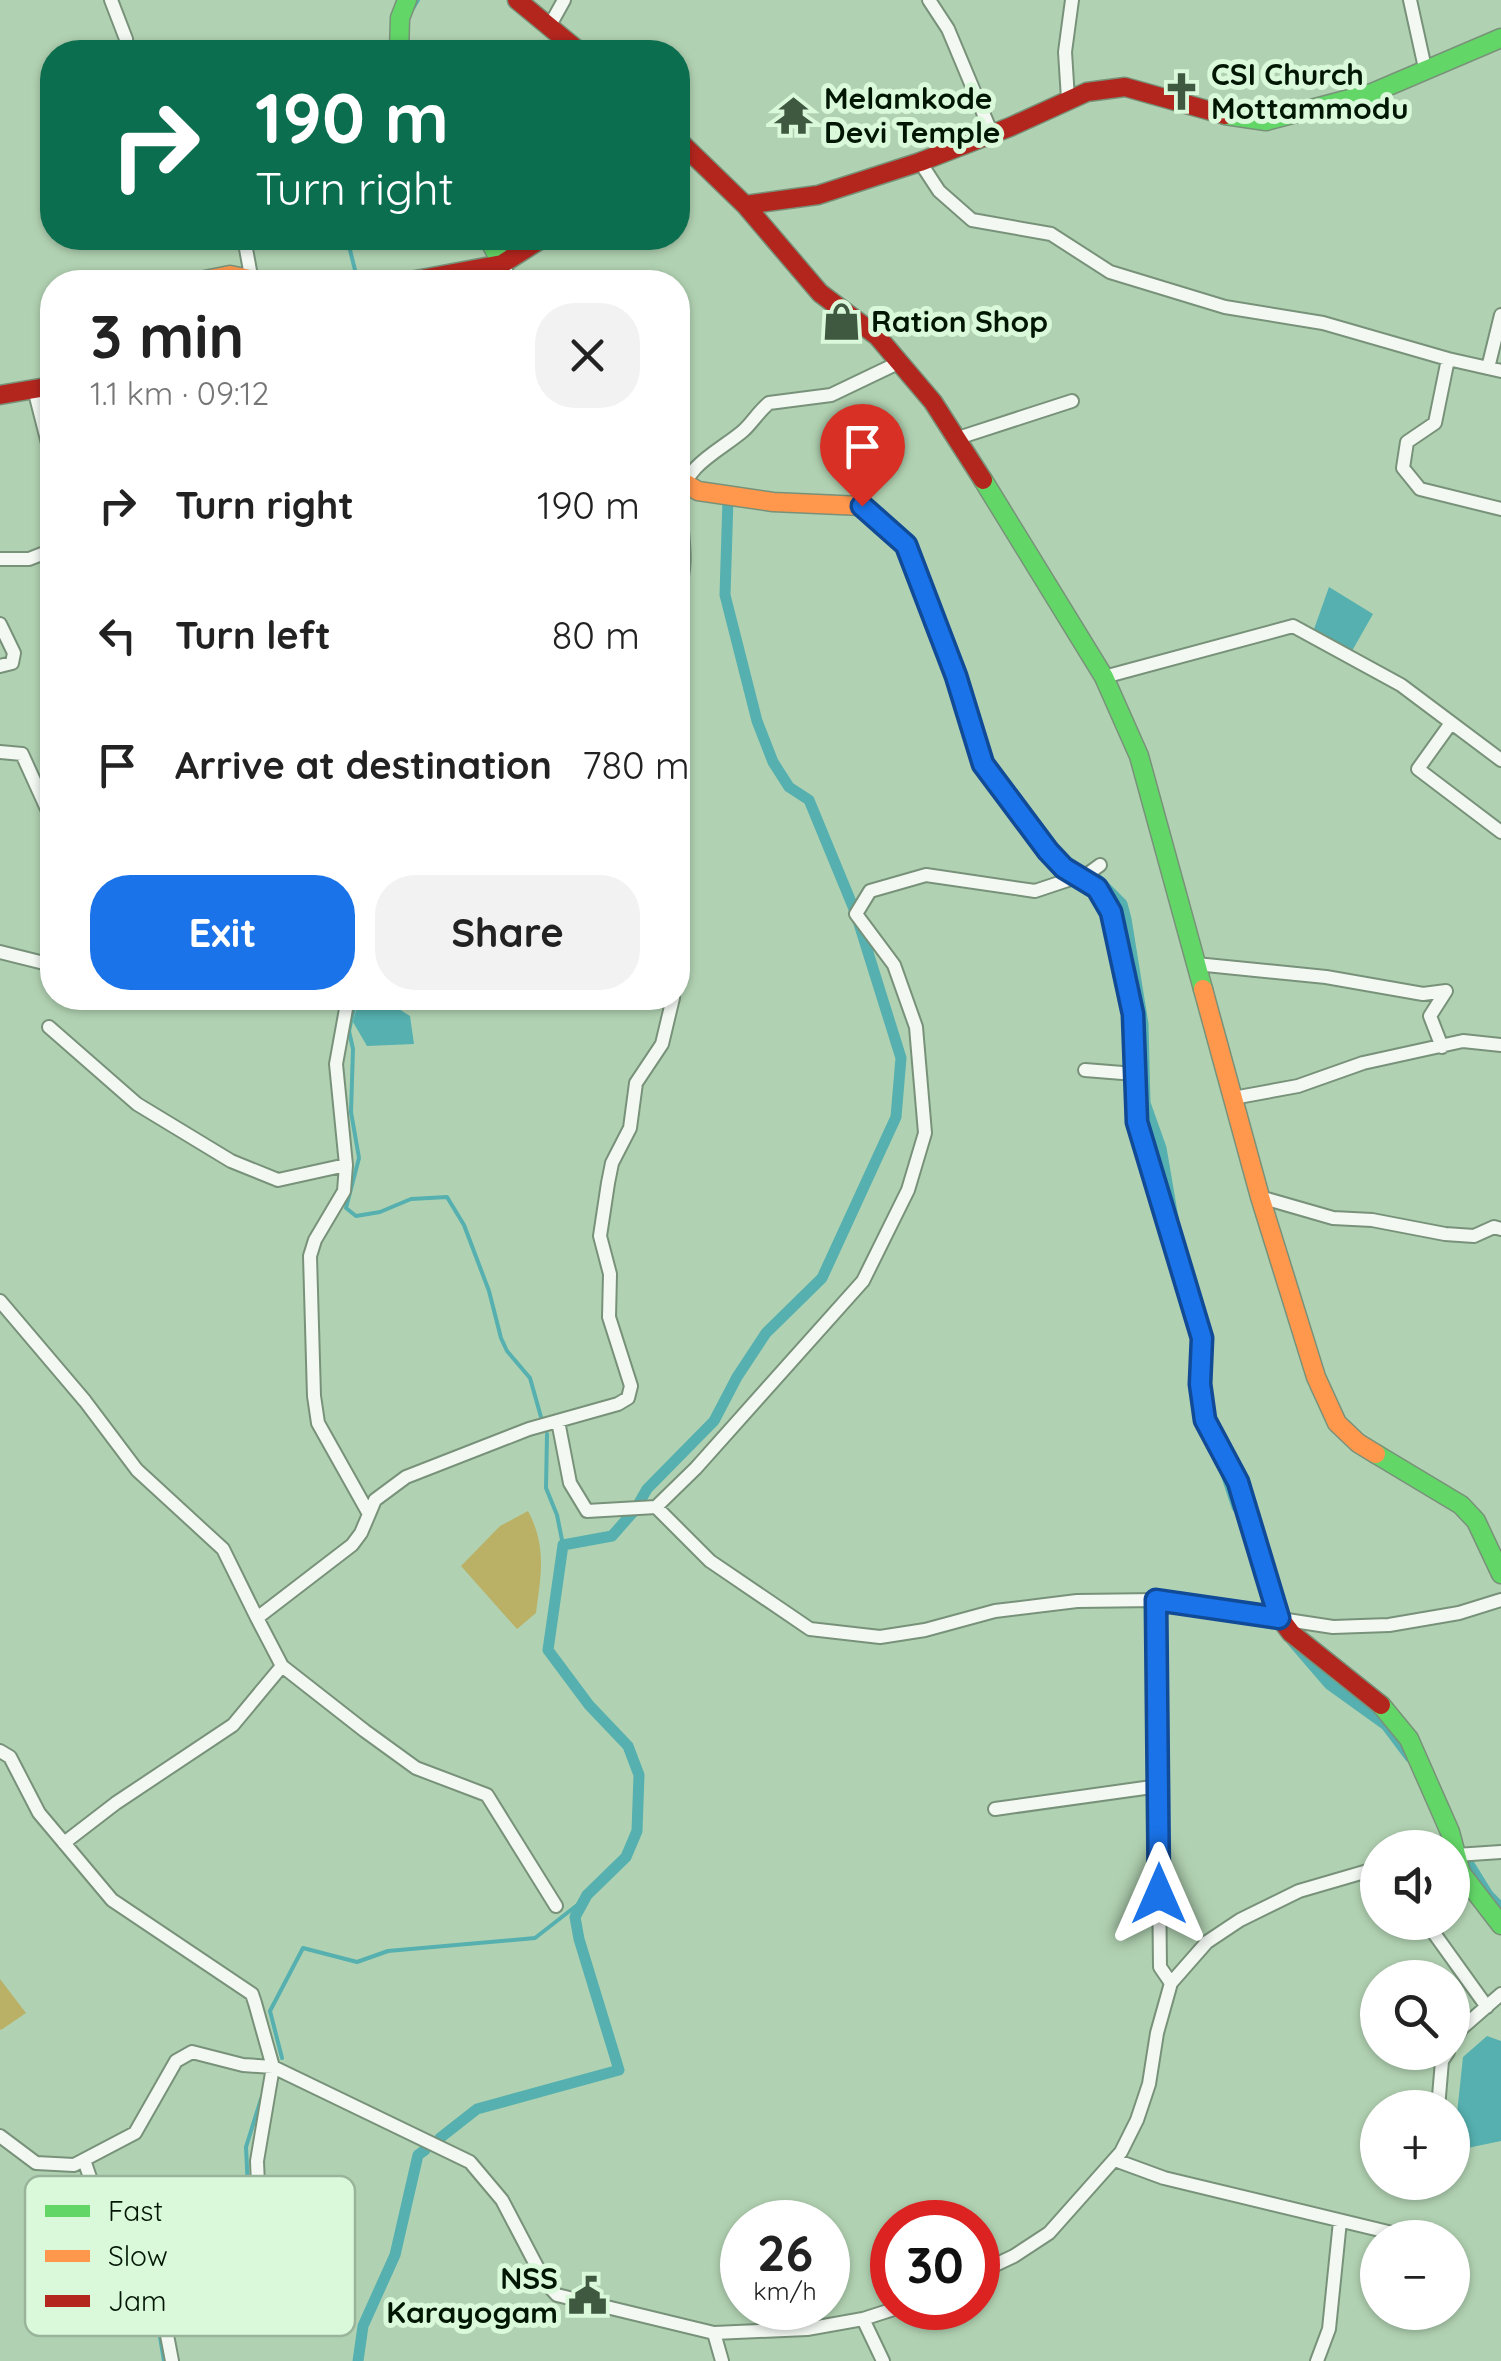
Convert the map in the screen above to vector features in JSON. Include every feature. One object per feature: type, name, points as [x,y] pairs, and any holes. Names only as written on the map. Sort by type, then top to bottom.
[{"type":"street","points":[[111,0],[126,40]]},
{"type":"street","points":[[399,40],[400,18],[407,0]]},
{"type":"street","points":[[517,0],[566,40]]},
{"type":"street","points":[[549,26],[564,0]]},
{"type":"street","points":[[928,0],[948,29],[992,134]]},
{"type":"street","points":[[1068,99],[1065,52],[1072,0]]},
{"type":"street","points":[[1410,0],[1425,68]]},
{"type":"street","points":[[745,205],[818,195],[920,162],[1088,92],[1124,87],[1214,113],[1266,121],[1372,93],[1501,38]]},
{"type":"street","points":[[690,152],[745,205],[820,294],[877,336],[900,362],[958,438],[1104,676],[1139,756],[1260,1197],[1316,1377],[1337,1423],[1358,1443],[1462,1505],[1476,1522],[1501,1574]]},
{"type":"street","points":[[920,162],[940,191],[972,220],[1051,234],[1110,272],[1226,307],[1323,323],[1494,370],[1501,314]]},
{"type":"street","points":[[494,250],[505,270]]},
{"type":"street","points":[[470,270],[502,264],[524,250]]},
{"type":"street","points":[[1448,358],[1434,423],[1406,442],[1403,468],[1420,489],[1501,508]]},
{"type":"street","points":[[690,474],[743,431],[769,403],[832,395],[900,362]]},
{"type":"street","points":[[0,394],[40,387]]},
{"type":"street","points":[[958,438],[1072,401]]},
{"type":"street","points":[[690,487],[773,502],[862,506],[906,545],[956,676],[983,764],[1048,851],[1064,868],[1097,888],[1111,912],[1133,1014],[1137,1122],[1202,1338],[1200,1384],[1205,1420],[1238,1482],[1279,1618],[1292,1633],[1382,1705],[1409,1739],[1432,1786],[1446,1830]]},
{"type":"street","points":[[0,559],[40,554]]},
{"type":"street","points":[[0,624],[14,653],[12,663],[0,666]]},
{"type":"street","points":[[1104,676],[1292,626],[1401,686],[1501,760]]},
{"type":"street","points":[[1450,723],[1418,769],[1501,832]]},
{"type":"street","points":[[0,752],[22,754],[40,794]]},
{"type":"street","points":[[558,1421],[570,1483],[587,1511],[656,1507],[696,1468],[863,1281],[908,1190],[925,1133],[916,1027],[894,966],[856,914],[870,891],[926,874],[1035,890],[1078,877],[1100,865]]},
{"type":"street","points":[[0,952],[40,962]]},
{"type":"street","points":[[1196,964],[1326,977],[1423,994],[1446,991],[1430,1016],[1442,1047]]},
{"type":"street","points":[[346,1010],[336,1064],[346,1165],[344,1191],[314,1240],[310,1256],[314,1396],[318,1424],[369,1514]]},
{"type":"street","points":[[257,1618],[352,1544],[384,1492],[406,1477],[558,1421],[618,1404],[630,1393],[630,1379],[610,1317],[610,1274],[600,1236],[612,1163],[630,1128],[636,1083],[662,1044],[670,1010]]},
{"type":"street","points":[[49,1027],[137,1104],[232,1162],[278,1180],[346,1165]]},
{"type":"street","points":[[1232,1098],[1298,1086],[1363,1063],[1464,1041],[1501,1046]]},
{"type":"street","points":[[1084,1070],[1134,1074]]},
{"type":"street","points":[[1260,1197],[1333,1218],[1372,1220],[1445,1234],[1474,1236],[1494,1227],[1501,1229]]},
{"type":"street","points":[[0,1301],[86,1402],[137,1470],[223,1550],[282,1666],[416,1768],[487,1795],[556,1906]]},
{"type":"street","points":[[656,1507],[710,1562],[810,1629],[880,1637],[925,1630],[995,1611],[1078,1601],[1156,1600],[1333,1627],[1389,1625],[1459,1613],[1501,1600]]},
{"type":"street","points":[[1156,1600],[1160,1966],[1172,1983]]},
{"type":"street","points":[[64,1843],[116,1803],[233,1725],[282,1666]]},
{"type":"street","points":[[0,1750],[10,1757],[39,1813],[112,1900],[252,1994],[272,2067],[256,2161],[257,2176]]},
{"type":"street","points":[[995,1810],[1158,1786]]},
{"type":"street","points":[[1470,1854],[1501,1852]]},
{"type":"street","points":[[1000,2263],[1049,2233],[1114,2160],[1130,2136],[1143,2103],[1172,1983],[1208,1942],[1240,1920],[1318,1883],[1360,1875]]},
{"type":"street","points":[[1470,1886],[1501,1925]]},
{"type":"street","points":[[1439,1940],[1488,2007]]},
{"type":"street","points":[[1470,2022],[1501,1994]]},
{"type":"street","points":[[0,2136],[36,2163],[74,2165],[135,2133],[176,2062],[192,2052],[272,2067],[470,2162],[502,2200],[545,2282],[557,2294],[714,2333],[782,2330]]},
{"type":"street","points":[[84,2160],[89,2176]]},
{"type":"street","points":[[1114,2160],[1164,2178],[1360,2226]]},
{"type":"street","points":[[1318,2361],[1329,2329],[1340,2222]]},
{"type":"street","points":[[850,2321],[870,2317]]},
{"type":"street","points":[[863,2319],[883,2361]]},
{"type":"street","points":[[714,2333],[722,2361]]},
{"type":"street","points":[[167,2336],[172,2361]]},
{"type":"shaded area","points":[[528,1511],[540,1549],[540,1586],[536,1613],[517,1629],[461,1566],[500,1526]]},
{"type":"shaded area","points":[[0,1979],[26,2013],[1,2030],[0,2029]]},
{"type":"water","points":[[1329,587],[1373,614],[1348,658],[1313,632]]},
{"type":"water","points":[[356,1010],[400,1010],[410,1016],[414,1044],[367,1046],[353,1022]]},
{"type":"water","points":[[1487,2036],[1501,2041],[1501,2141],[1470,2147],[1470,2090],[1459,2090],[1462,2070],[1470,2070],[1470,2051]]},
{"type":"waterway","points":[[412,10],[418,0]]},
{"type":"waterway","points":[[350,250],[355,270]]},
{"type":"waterway","points":[[639,1503],[647,1489],[714,1421],[766,1333],[822,1278],[896,1117],[901,1058],[856,914],[809,800],[789,787],[773,762],[757,721],[725,595],[728,499],[735,500]]},
{"type":"waterway","points":[[1097,879],[1122,904],[1126,919],[1143,1024],[1145,1103],[1161,1148],[1174,1224]]},
{"type":"waterway","points":[[353,1010],[349,1031],[353,1049],[351,1112],[359,1158],[346,1208],[356,1216],[380,1212],[411,1199],[447,1197],[464,1225],[489,1291],[501,1338],[530,1378],[541,1417]]},
{"type":"waterway","points":[[547,1434],[546,1488],[563,1545]]},
{"type":"waterway","points":[[1224,1468],[1237,1507]]},
{"type":"waterway","points":[[440,2138],[477,2109],[619,2070],[575,1917],[587,1895],[626,1857],[637,1831],[639,1775],[628,1746],[589,1705],[548,1650],[563,1545],[612,1536],[634,1511]]},
{"type":"waterway","points":[[1292,1641],[1329,1684],[1386,1725],[1410,1757]]},
{"type":"waterway","points":[[1470,1866],[1501,1908]]},
{"type":"waterway","points":[[282,2058],[270,2011],[303,1948],[357,1962],[388,1951],[535,1938],[585,1899]]},
{"type":"waterway","points":[[247,2176],[246,2147],[261,2099]]},
{"type":"waterway","points":[[358,2361],[363,2326],[395,2255],[418,2155],[425,2150]]},
{"type":"waterway","points":[[160,2336],[164,2361]]},
{"type":"traffic: fast","points":[[399,40],[400,18],[407,0]]},
{"type":"traffic: fast","points":[[1225,115],[1266,121],[1372,93],[1501,38]]},
{"type":"traffic: fast","points":[[494,250],[502,264]]},
{"type":"traffic: fast","points":[[983,480],[1104,677],[1139,756],[1203,989]]},
{"type":"traffic: fast","points":[[1376,1454],[1461,1505],[1476,1521],[1501,1574]]},
{"type":"traffic: fast","points":[[1381,1705],[1409,1739],[1450,1832],[1461,1873],[1501,1925]]},
{"type":"traffic: slow","points":[[690,486],[698,491],[773,502],[862,506],[906,545],[957,676],[983,764],[1063,868],[1097,888],[1111,911],[1126,982]]},
{"type":"traffic: slow","points":[[1203,989],[1260,1197],[1316,1377],[1337,1423],[1376,1454]]},
{"type":"traffic: jam","points":[[517,0],[565,40]]},
{"type":"traffic: jam","points":[[745,205],[818,195],[920,162],[1087,92],[1125,87],[1225,115]]},
{"type":"traffic: jam","points":[[690,152],[745,205],[820,293],[877,336],[933,402],[983,480]]},
{"type":"traffic: jam","points":[[470,270],[502,264],[524,250]]},
{"type":"traffic: jam","points":[[0,395],[40,388]]},
{"type":"traffic: jam","points":[[1126,982],[1133,1014],[1137,1121],[1202,1338],[1200,1384],[1205,1420],[1238,1482],[1279,1617],[1291,1633],[1381,1705]]},
{"type":"place","name":"CSI Church Mottammodu","points":[[1181,92]]},
{"type":"place","name":"Melamkode Devi Temple","points":[[794,116]]},
{"type":"place","name":"Ration Shop","points":[[841,322]]},
{"type":"place","name":"NSS Karayogam","points":[[588,2296]]},
{"type":"route","points":[[862,506],[906,545],[914,562],[983,764],[1048,851],[1064,868],[1097,888],[1111,912],[1133,1014],[1137,1122],[1202,1338],[1200,1384],[1205,1420],[1238,1482],[1279,1618],[1156,1600],[1159,1894]]}]
